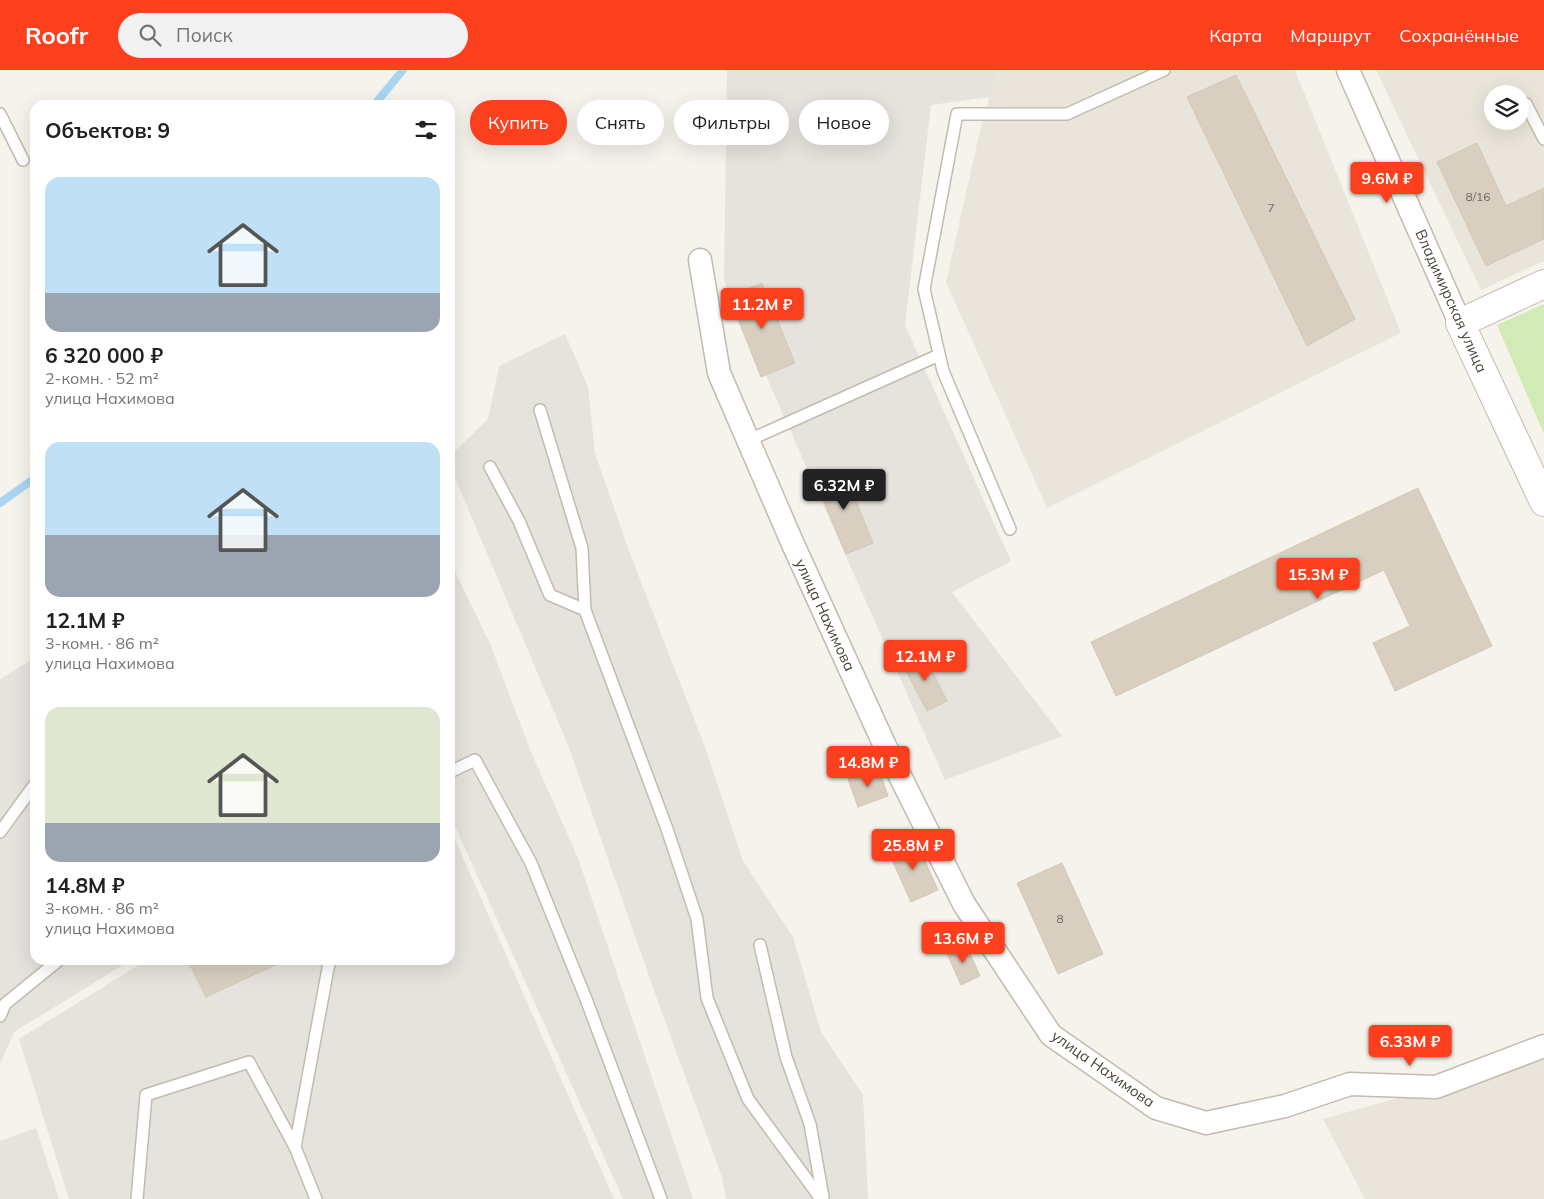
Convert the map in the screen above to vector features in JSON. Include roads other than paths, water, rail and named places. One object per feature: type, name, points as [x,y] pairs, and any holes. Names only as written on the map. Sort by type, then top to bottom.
[{"type":"street","name":"Владимирская улица","points":[[1348,70],[1460,323],[1544,502]]},
{"type":"street","name":"улица Нахимова","points":[[700,260],[719,374],[747,441],[884,746],[964,904],[1051,1035],[1156,1108],[1206,1123],[1285,1106],[1350,1084],[1436,1087],[1544,1046]]},
{"type":"street","points":[[1460,323],[1544,284]]},
{"type":"lane","points":[[1010,529],[943,371],[924,289],[957,114],[1066,114],[1164,70]]},
{"type":"lane","points":[[1529,110],[1544,139]]},
{"type":"lane","points":[[0,114],[23,160]]},
{"type":"lane","points":[[747,441],[940,355]]},
{"type":"lane","points":[[540,410],[582,548],[585,610],[667,828],[697,919],[707,998],[748,1099],[822,1199]]},
{"type":"lane","points":[[490,467],[519,521],[550,595],[585,610]]},
{"type":"lane","points":[[455,770],[475,760],[531,863],[586,999],[661,1199]]},
{"type":"lane","points":[[0,832],[30,791]]},
{"type":"lane","points":[[760,946],[786,1057],[810,1124],[822,1199]]},
{"type":"lane","points":[[0,1016],[5,1004],[52,965]]},
{"type":"lane","points":[[294,1147],[329,965]]},
{"type":"lane","points":[[136,1199],[146,1095],[248,1062],[294,1147],[316,1199]]},
{"type":"waterway","points":[[378,100],[403,70]]},
{"type":"waterway","points":[[0,503],[30,482]]}]
